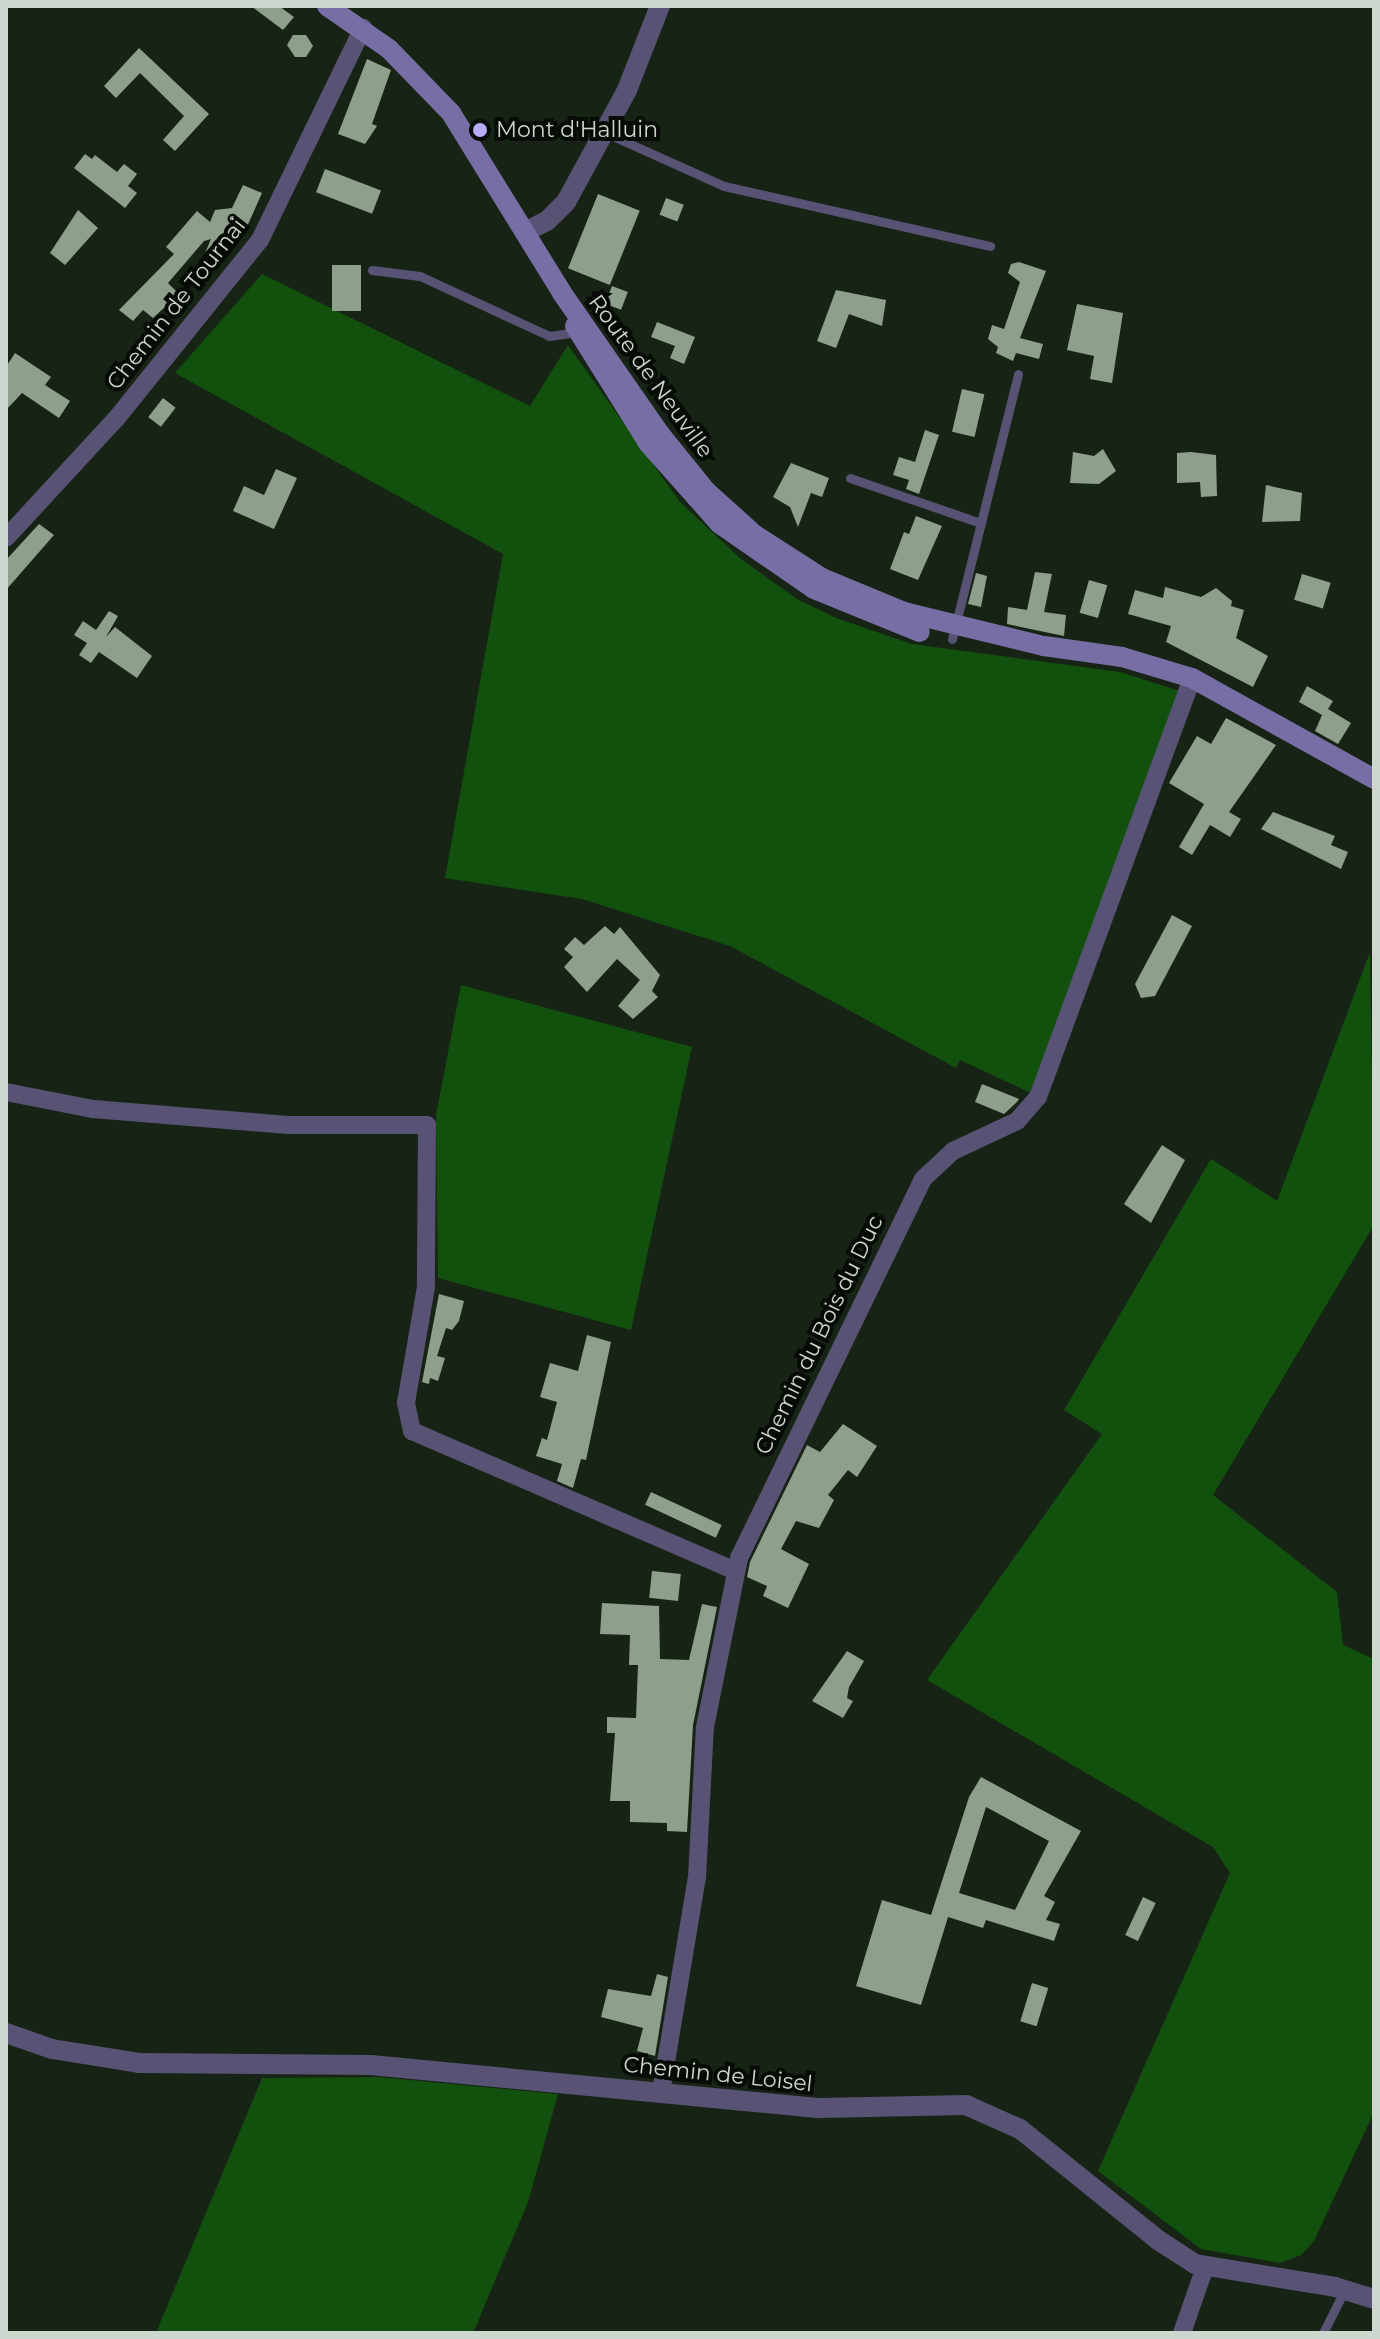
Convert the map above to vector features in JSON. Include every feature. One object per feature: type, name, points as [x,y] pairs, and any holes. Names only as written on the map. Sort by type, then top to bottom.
[{"type":"main road","name":"Route de Neuville","points":[[327,6],[363,28],[404,62],[451,113],[665,465],[732,535],[786,574],[840,603],[954,633],[1122,657],[1192,678],[1374,779]]},
{"type":"street","points":[[525,232],[547,221],[566,202],[606,133],[660,6]]},
{"type":"street","name":"Chemin de Tournai","points":[[6,538],[116,419],[260,240],[363,28]]},
{"type":"street","name":"Chemin du Bois du Duc","points":[[661,2092],[697,1878],[705,1727],[735,1571],[923,1179],[944,1157],[1017,1121],[1038,1097],[1192,678]]},
{"type":"street","points":[[6,1092],[66,1107],[288,1125],[427,1125],[426,1287],[406,1403],[412,1431],[735,1571]]},
{"type":"street","name":"Chemin de Loisel","points":[[6,2033],[52,2049],[120,2061],[347,2063],[820,2108],[950,2103],[976,2108],[1020,2129],[1158,2240],[1205,2267],[1345,2289],[1374,2299]]},
{"type":"street","points":[[1182,2333],[1205,2267]]},
{"type":"lane","points":[[606,133],[724,186],[990,246]]},
{"type":"lane","points":[[372,270],[420,276],[549,336],[583,329]]},
{"type":"lane","points":[[954,633],[978,522],[1018,374]]},
{"type":"lane","points":[[850,478],[978,522]]},
{"type":"lane","points":[[1323,2333],[1345,2289]]},
{"type":"green space","points":[[262,274],[530,406],[568,345],[680,502],[741,559],[797,599],[836,618],[912,644],[1120,672],[1186,693],[1033,1094],[960,1060],[956,1068],[730,946],[582,899],[445,878],[503,554],[175,373]]},
{"type":"green space","points":[[1370,952],[1374,1225],[1213,1495],[1337,1592],[1343,1645],[1374,1659],[1374,2112],[1314,2241],[1301,2255],[1280,2263],[1201,2249],[1098,2171],[1230,1873],[1213,1847],[927,1680],[1102,1434],[1064,1410],[1211,1159],[1277,1201]]},
{"type":"green space","points":[[461,985],[692,1047],[631,1330],[438,1278],[436,1115]]},
{"type":"green space","points":[[378,2077],[558,2094],[528,2202],[473,2333],[156,2333],[262,2078]]},
{"type":"building","points":[[251,6],[279,6],[294,17],[283,30]]},
{"type":"building","points":[[293,35],[306,35],[313,46],[306,57],[295,57],[287,45]]},
{"type":"building","points":[[139,48],[209,114],[175,151],[163,140],[184,116],[140,73],[116,98],[104,86]]},
{"type":"building","points":[[367,59],[391,70],[372,124],[377,126],[365,144],[338,134]]},
{"type":"building","points":[[85,154],[92,159],[95,155],[117,172],[124,164],[137,174],[128,186],[137,193],[125,208],[74,168]]},
{"type":"building","points":[[325,169],[381,191],[372,214],[316,192]]},
{"type":"building","points":[[243,185],[262,193],[245,231],[233,225],[209,253],[206,251],[211,239],[204,241],[168,283],[179,294],[153,318],[143,310],[133,321],[119,310],[174,254],[166,247],[197,211],[210,222],[215,210],[232,208]]},
{"type":"building","points":[[598,194],[640,211],[610,285],[568,268]]},
{"type":"building","points":[[666,198],[684,205],[677,222],[660,215]]},
{"type":"building","points":[[78,210],[98,228],[65,265],[50,253]]},
{"type":"building","points":[[1019,262],[1046,271],[1020,338],[1043,344],[1039,359],[1016,353],[1013,361],[996,353],[998,347],[988,339],[992,325],[1004,329],[1020,282],[1008,273],[1011,264]]},
{"type":"building","points":[[332,265],[361,265],[361,311],[332,311]]},
{"type":"building","points":[[612,286],[628,292],[621,310],[605,304]]},
{"type":"building","points":[[836,290],[886,300],[882,326],[849,314],[836,348],[817,341]]},
{"type":"building","points":[[1077,304],[1123,313],[1112,383],[1090,379],[1094,356],[1067,350]]},
{"type":"building","points":[[657,322],[695,337],[684,364],[670,358],[675,346],[651,337]]},
{"type":"building","points":[[15,353],[51,377],[45,385],[70,401],[59,418],[22,393],[6,410],[6,367]]},
{"type":"building","points":[[962,389],[984,394],[975,437],[952,432]]},
{"type":"building","points":[[163,398],[176,408],[161,427],[148,417]]},
{"type":"building","points":[[925,430],[939,435],[919,494],[906,489],[909,480],[893,475],[899,457],[915,462]]},
{"type":"building","points":[[1103,449],[1116,471],[1099,484],[1070,483],[1073,452],[1094,456]]},
{"type":"building","points":[[1177,453],[1216,455],[1217,496],[1201,497],[1200,482],[1177,483]]},
{"type":"building","points":[[791,463],[829,478],[822,497],[811,493],[798,527],[790,507],[773,497]]},
{"type":"building","points":[[276,469],[297,478],[274,529],[233,511],[244,486],[264,495]]},
{"type":"building","points":[[1266,485],[1302,493],[1300,521],[1262,522]]},
{"type":"building","points":[[916,516],[942,526],[918,580],[890,569],[904,532],[909,534]]},
{"type":"building","points":[[39,524],[54,535],[6,590],[6,560]]},
{"type":"building","points":[[1035,572],[1052,574],[1044,612],[1066,615],[1064,636],[1007,624],[1008,607],[1027,610]]},
{"type":"building","points":[[976,573],[987,576],[981,607],[968,604]]},
{"type":"building","points":[[1302,574],[1331,583],[1323,609],[1294,600]]},
{"type":"building","points":[[1089,580],[1107,585],[1098,618],[1080,613]]},
{"type":"building","points":[[1165,587],[1201,597],[1216,588],[1232,601],[1231,606],[1244,610],[1236,638],[1268,656],[1253,687],[1166,642],[1171,626],[1128,614],[1135,590],[1163,598]]},
{"type":"building","points":[[109,611],[118,616],[106,637],[115,627],[152,656],[137,678],[99,652],[91,663],[79,655],[87,643],[74,635],[83,621],[96,630]]},
{"type":"building","points":[[1307,686],[1333,701],[1328,709],[1351,723],[1338,744],[1315,731],[1322,715],[1299,702]]},
{"type":"building","points":[[1226,718],[1276,745],[1229,812],[1241,819],[1230,837],[1210,825],[1192,855],[1179,847],[1204,804],[1169,783],[1197,736],[1211,744]]},
{"type":"building","points":[[1273,812],[1335,836],[1331,845],[1348,852],[1341,869],[1261,829]]},
{"type":"building","points":[[1172,915],[1192,926],[1155,996],[1141,998],[1135,984]]},
{"type":"building","points":[[605,926],[614,934],[620,927],[660,975],[652,991],[658,997],[633,1019],[618,1006],[640,980],[617,959],[587,992],[564,967],[573,957],[564,949],[575,937],[584,945]]},
{"type":"building","points":[[982,1084],[1019,1099],[1004,1114],[975,1102]]},
{"type":"building","points":[[1162,1145],[1185,1160],[1151,1223],[1124,1204]]},
{"type":"building","points":[[439,1294],[464,1301],[459,1321],[452,1330],[446,1328],[437,1356],[445,1358],[438,1381],[430,1378],[429,1384],[422,1382]]},
{"type":"building","points":[[587,1335],[611,1342],[586,1460],[581,1459],[573,1488],[557,1481],[562,1464],[536,1456],[542,1438],[547,1440],[557,1402],[540,1397],[550,1363],[578,1371]]},
{"type":"building","points":[[843,1424],[877,1446],[857,1477],[848,1470],[828,1495],[834,1500],[819,1528],[796,1521],[781,1549],[809,1564],[788,1608],[763,1596],[767,1586],[747,1577],[750,1562],[807,1445],[820,1452]]},
{"type":"building","points":[[651,1492],[722,1525],[716,1538],[645,1505]]},
{"type":"building","points":[[652,1571],[681,1574],[678,1601],[649,1598]]},
{"type":"building","points":[[602,1603],[659,1606],[660,1659],[689,1660],[702,1604],[717,1607],[693,1725],[687,1832],[667,1831],[667,1823],[630,1822],[630,1801],[610,1801],[615,1733],[607,1733],[607,1717],[636,1718],[638,1665],[629,1665],[630,1635],[600,1634]]},
{"type":"building","points":[[847,1651],[864,1661],[849,1687],[847,1698],[853,1701],[843,1718],[812,1701]]},
{"type":"building","points":[[981,1777],[1081,1831],[1044,1896],[1055,1902],[1046,1920],[1060,1924],[1054,1941],[986,1920],[983,1928],[948,1917],[921,2005],[856,1986],[882,1900],[931,1915],[969,1797]],"holes":[[[986,1807],[1049,1841],[1015,1910],[959,1893]]]},
{"type":"building","points":[[1143,1897],[1156,1903],[1138,1941],[1125,1935]]},
{"type":"building","points":[[657,1974],[668,1977],[655,2056],[637,2051],[643,2028],[601,2017],[608,1989],[651,1996]]},
{"type":"building","points":[[1032,1983],[1048,1988],[1037,2026],[1020,2021]]},
{"type":"place","name":"Mont d'Halluin","points":[[480,130]]}]
